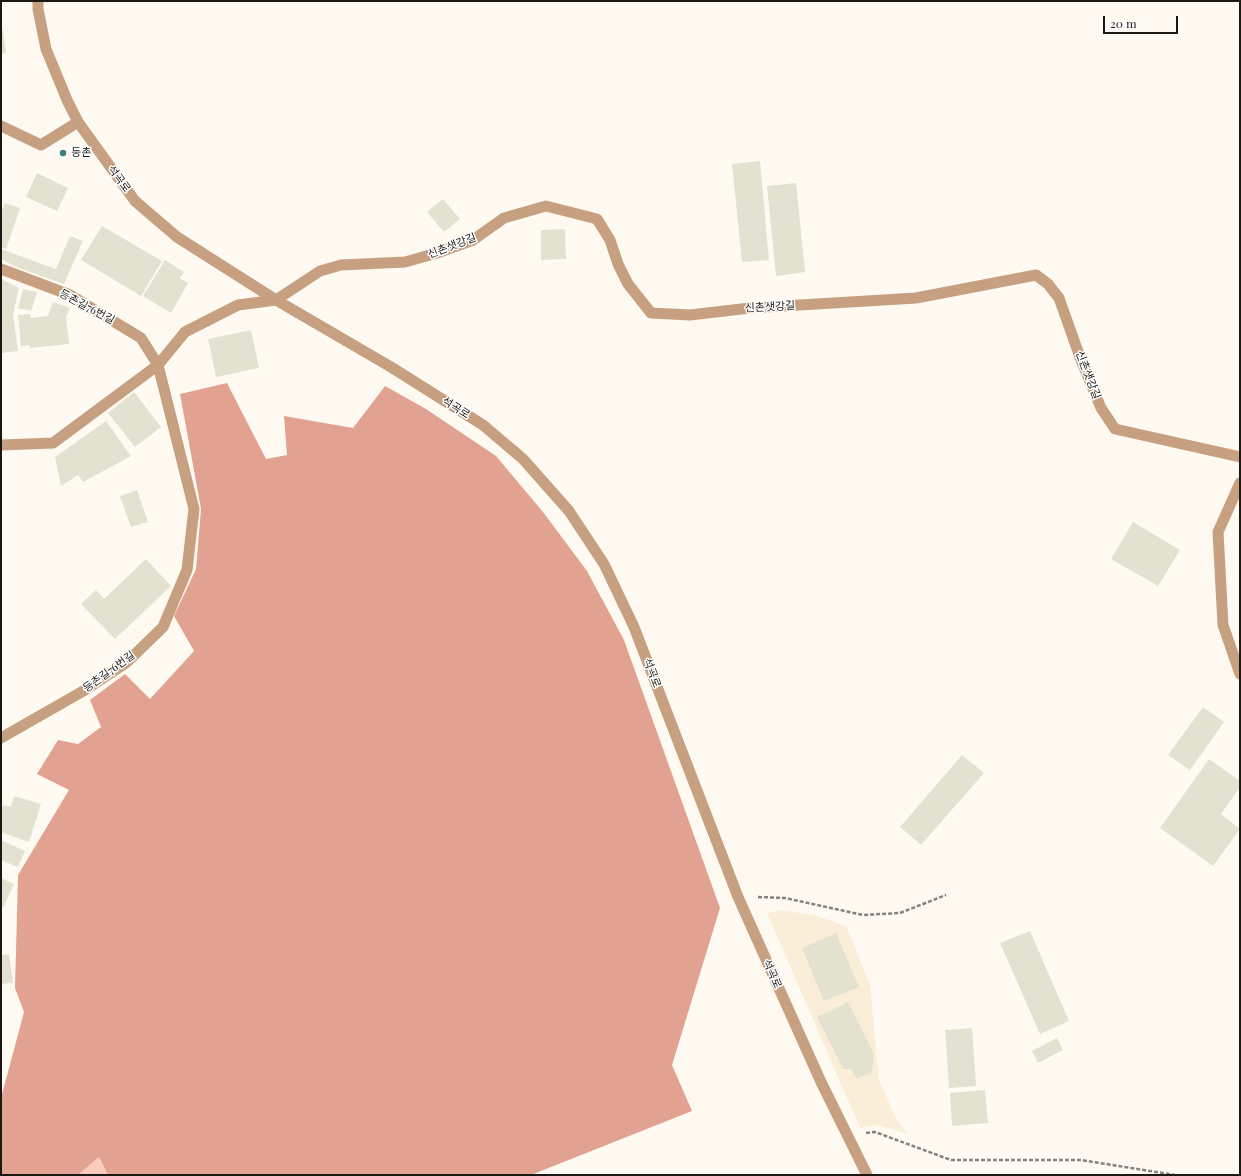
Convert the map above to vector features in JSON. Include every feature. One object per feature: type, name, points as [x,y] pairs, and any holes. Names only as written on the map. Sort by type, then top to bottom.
[{"type":"street","name":"석곡로","points":[[38,1],[38,9],[46,49],[78,122],[135,201],[177,237],[276,300],[391,367],[483,425],[523,459],[569,511],[604,564],[634,627],[738,897],[821,1082],[867,1175]]},
{"type":"street","points":[[1,126],[41,145],[78,122]]},
{"type":"street","name":"신촌샛강길","points":[[276,300],[320,271],[341,265],[405,262],[437,253],[473,240],[504,218],[546,206],[597,219],[610,240],[618,264],[628,284],[651,313],[690,315],[750,308],[916,298],[1036,276],[1048,284],[1060,298],[1081,360],[1101,408],[1115,429],[1240,457]]},
{"type":"street","name":"등촌길76번길","points":[[1,269],[70,295],[141,338],[158,365],[194,509],[187,570],[163,627],[126,663],[85,690],[1,738]]},
{"type":"street","points":[[1,445],[54,443],[158,365],[185,332],[238,305],[276,300]]},
{"type":"street","points":[[1240,484],[1218,532],[1224,625],[1240,674]]},
{"type":"path","points":[[738,897],[785,898],[863,915],[900,913],[946,894]]},
{"type":"path","points":[[849,1136],[875,1132],[951,1160],[1081,1160],[1175,1175]]},
{"type":"shaded area","points":[[227,383],[266,459],[287,455],[284,416],[353,428],[385,386],[426,409],[496,456],[543,512],[587,571],[624,640],[720,908],[672,1065],[692,1111],[531,1175],[108,1175],[99,1157],[78,1175],[1,1175],[1,1098],[24,1012],[15,988],[18,875],[69,790],[37,774],[58,740],[78,744],[101,727],[90,700],[125,674],[150,699],[194,651],[174,616],[196,569],[201,509],[180,394]]},
{"type":"shaded area","points":[[780,910],[814,915],[846,926],[870,985],[879,1079],[897,1121],[908,1134],[878,1125],[860,1128],[767,913]]},
{"type":"shaded area","points":[[99,1157],[108,1175],[78,1175]]},
{"type":"building","points":[[1,19],[6,53],[1,54]]},
{"type":"building","points":[[760,161],[769,260],[742,262],[732,164]]},
{"type":"building","points":[[37,173],[68,188],[57,211],[26,197]]},
{"type":"building","points":[[796,183],[805,272],[776,276],[767,186]]},
{"type":"building","points":[[443,199],[460,219],[444,232],[427,212]]},
{"type":"building","points":[[5,203],[20,208],[6,249],[1,247],[1,213]]},
{"type":"building","points":[[102,226],[162,261],[141,296],[81,260]]},
{"type":"building","points":[[565,229],[566,259],[541,260],[541,230]]},
{"type":"building","points":[[70,236],[83,241],[64,284],[16,267],[1,259],[1,249],[56,269]]},
{"type":"building","points":[[165,260],[184,272],[180,278],[188,283],[171,313],[143,296]]},
{"type":"building","points":[[1,279],[19,288],[13,314],[18,351],[1,353]]},
{"type":"building","points":[[23,289],[37,292],[31,311],[18,308]]},
{"type":"building","points":[[53,302],[70,308],[66,317],[69,344],[30,348],[29,345],[21,346],[18,315],[30,314],[31,318],[48,316]]},
{"type":"building","points":[[251,330],[259,368],[216,377],[208,339]]},
{"type":"building","points":[[134,392],[161,427],[135,447],[108,413]]},
{"type":"building","points":[[106,421],[131,456],[83,482],[78,475],[61,486],[55,457]]},
{"type":"building","points":[[137,490],[148,522],[131,527],[120,496]]},
{"type":"building","points":[[1133,522],[1180,550],[1158,586],[1111,559]]},
{"type":"building","points":[[146,559],[171,586],[115,639],[81,604],[96,590],[104,599]]},
{"type":"building","points":[[1203,707],[1224,722],[1190,770],[1168,755]]},
{"type":"building","points":[[962,755],[984,773],[921,845],[900,827]]},
{"type":"building","points":[[1209,759],[1240,781],[1240,787],[1221,814],[1240,829],[1213,866],[1160,828]]},
{"type":"building","points":[[14,796],[41,804],[29,842],[1,832],[1,811],[3,805],[11,807]]},
{"type":"building","points":[[1,840],[25,851],[18,867],[1,860]]},
{"type":"building","points":[[1,878],[14,884],[4,906],[1,907]]},
{"type":"building","points":[[1030,931],[1069,1021],[1040,1034],[1000,943]]},
{"type":"building","points":[[836,933],[859,987],[824,1001],[802,948]]},
{"type":"building","points":[[9,954],[13,983],[1,984],[1,955]]},
{"type":"building","points":[[848,1002],[874,1054],[872,1072],[857,1079],[851,1069],[843,1069],[817,1017]]},
{"type":"building","points":[[972,1028],[976,1086],[949,1088],[945,1030]]},
{"type":"building","points":[[1057,1038],[1063,1050],[1038,1063],[1032,1051]]},
{"type":"building","points":[[985,1090],[988,1123],[952,1126],[950,1093]]},
{"type":"place","name":"등촌","points":[[63,153]]}]
